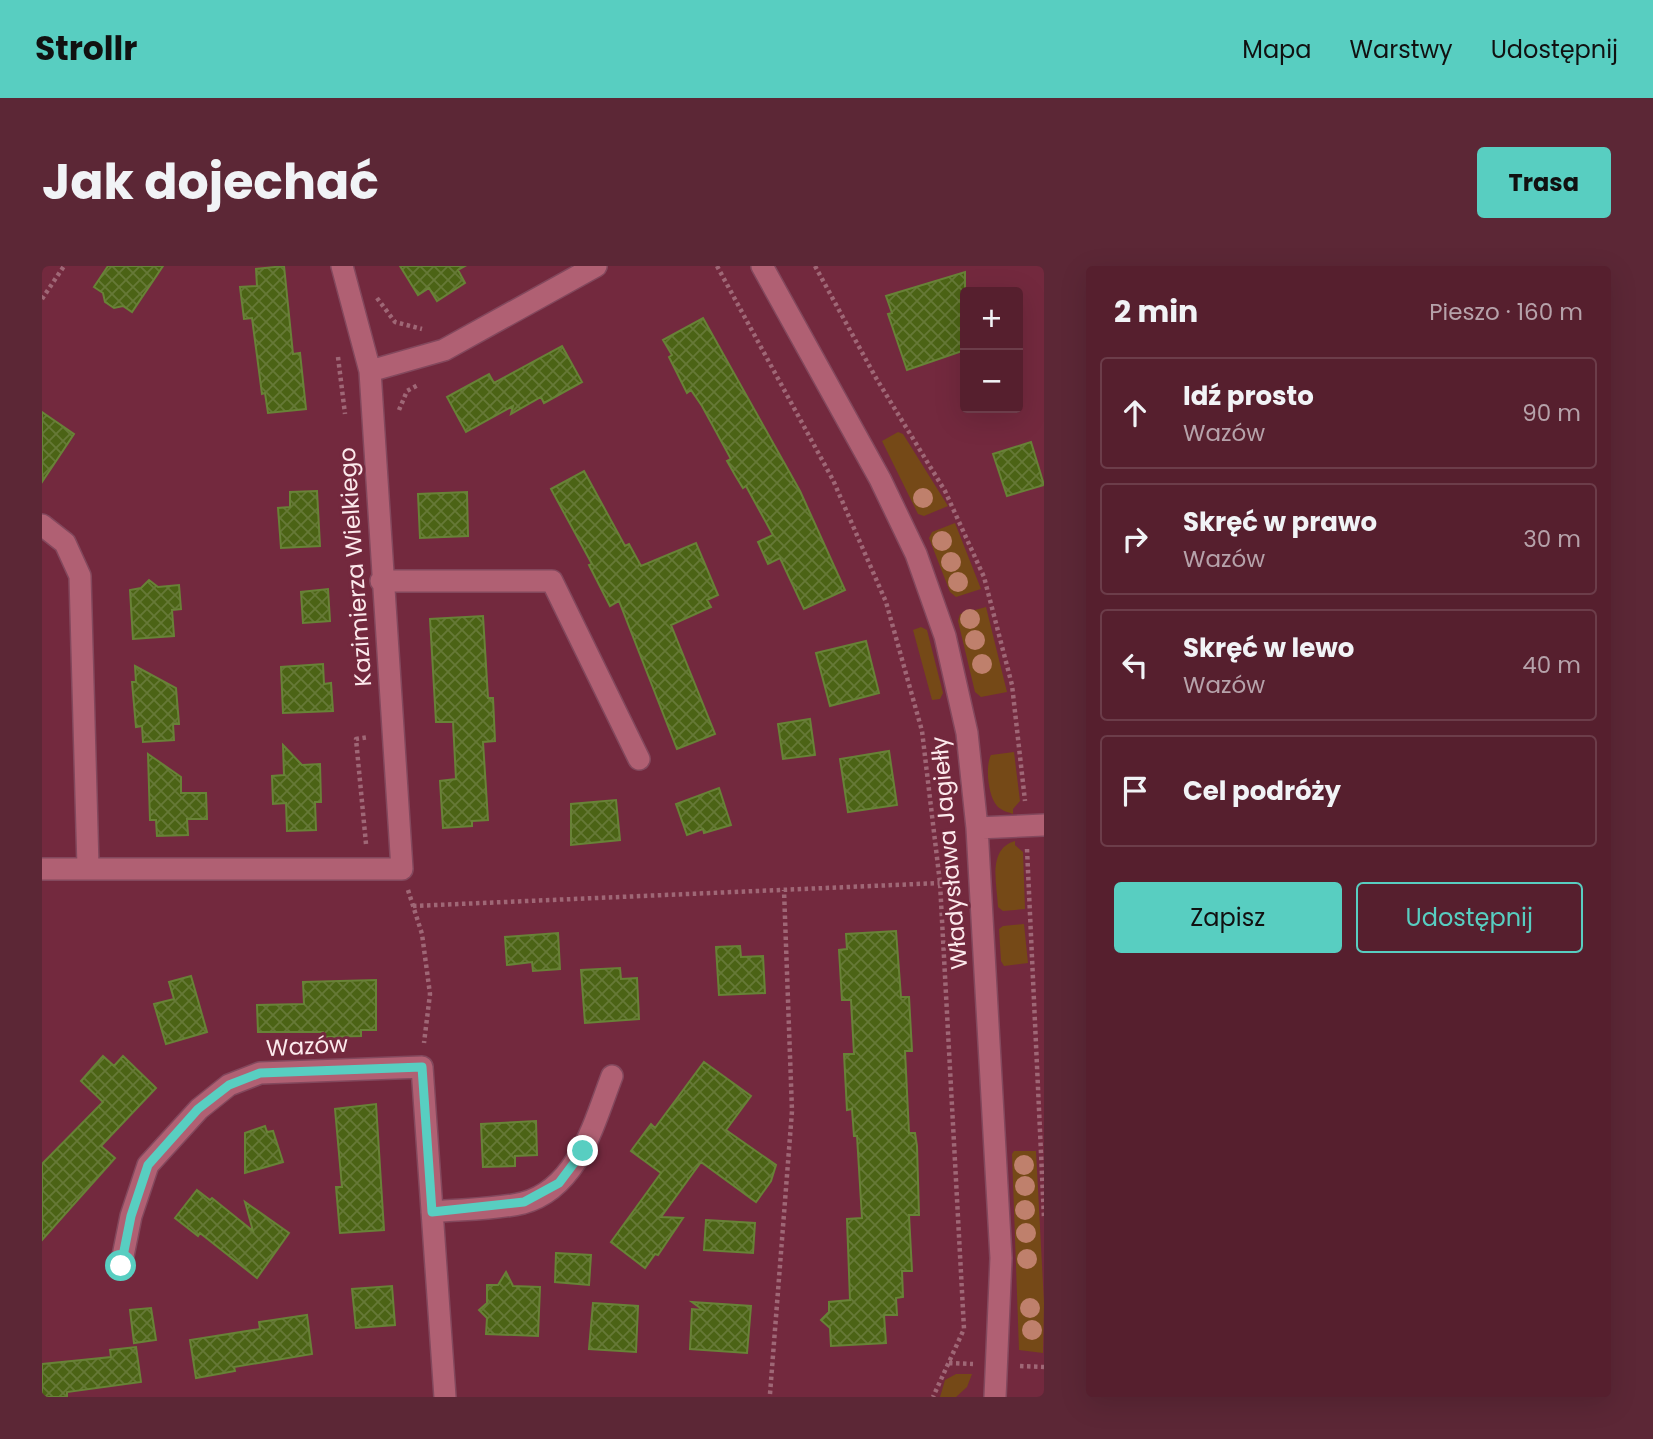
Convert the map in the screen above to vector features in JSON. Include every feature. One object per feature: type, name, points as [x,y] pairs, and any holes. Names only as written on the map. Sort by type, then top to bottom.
[{"type":"street","name":"Kazimierza Wielkiego","points":[[342,266],[370,372],[381,581],[402,869]]},
{"type":"street","points":[[370,372],[444,350],[596,266]]},
{"type":"street","name":"Władysława Jagiełły","points":[[762,266],[880,480],[916,554],[945,636],[967,733],[977,828],[1001,1258],[995,1397]]},
{"type":"street","points":[[42,525],[65,543],[80,576],[88,867]]},
{"type":"street","points":[[381,581],[552,581],[639,760]]},
{"type":"street","points":[[977,828],[1044,825]]},
{"type":"street","points":[[42,869],[402,869]]},
{"type":"street","points":[[422,1067],[445,1397]]},
{"type":"street","name":"Wazów","points":[[121,1266],[131,1216],[148,1165],[198,1109],[229,1085],[260,1073],[422,1067]]},
{"type":"street","points":[[432,1212],[524,1202],[559,1183],[583,1151],[612,1076]]},
{"type":"path","points":[[42,299],[64,266]]},
{"type":"path","points":[[717,266],[833,480],[886,602],[922,730],[940,883],[964,1329],[933,1397]]},
{"type":"path","points":[[375,295],[395,322],[427,331]]},
{"type":"path","points":[[337,344],[346,421]]},
{"type":"path","points":[[402,869],[422,934],[430,994],[422,1067]]},
{"type":"path","points":[[413,906],[940,883]]},
{"type":"path","points":[[770,1394],[792,1111],[784,890]]},
{"type":"shaded area","points":[[898,432],[903,434],[948,506],[924,516],[918,514],[882,441]]},
{"type":"shaded area","points":[[955,523],[981,589],[956,597],[950,592],[929,538],[932,532]]},
{"type":"shaded area","points":[[986,607],[1007,692],[981,697],[975,692],[958,621],[960,614]]},
{"type":"shaded area","points":[[921,627],[927,630],[943,693],[940,699],[932,700],[913,630]]},
{"type":"shaded area","points":[[1014,752],[1020,801],[1013,809],[1013,814],[997,806],[988,773],[991,755]]},
{"type":"shaded area","points":[[1015,841],[1015,845],[1023,852],[1025,909],[1003,911],[998,907],[997,859],[1006,845]]},
{"type":"shaded area","points":[[1024,924],[1028,963],[1004,966],[1001,961],[999,929],[1003,926]]},
{"type":"shaded area","points":[[1014,1151],[1036,1151],[1044,1303],[1043,1353],[1019,1350]]},
{"type":"shaded area","points":[[956,1374],[972,1374],[967,1387],[956,1397],[940,1397],[945,1380]]},
{"type":"building","points":[[108,266],[163,266],[132,312],[123,306],[114,308],[105,302],[103,293],[94,287]]},
{"type":"building","points":[[284,266],[293,354],[300,353],[306,409],[268,413],[265,393],[262,394],[252,318],[244,319],[240,287],[257,286],[256,269]]},
{"type":"building","points":[[400,266],[465,266],[458,270],[465,283],[437,301],[429,288],[418,295]]},
{"type":"building","points":[[965,272],[965,287],[960,287],[960,352],[907,370],[888,314],[892,313],[886,296]]},
{"type":"building","points":[[703,318],[800,491],[845,590],[804,609],[780,558],[768,564],[758,542],[773,535],[746,486],[743,488],[727,461],[731,459],[702,406],[691,390],[687,393],[663,340]]},
{"type":"building","points":[[562,346],[582,382],[544,403],[541,397],[511,414],[513,406],[466,432],[447,397],[489,374],[494,383]]},
{"type":"building","points":[[42,412],[74,434],[42,482]]},
{"type":"building","points":[[1031,442],[1044,485],[1007,496],[993,454]]},
{"type":"building","points":[[584,471],[625,546],[629,544],[641,566],[696,543],[718,595],[707,600],[711,607],[671,625],[715,734],[677,749],[619,601],[610,606],[589,565],[592,564],[551,489]]},
{"type":"building","points":[[317,491],[320,546],[281,548],[278,508],[290,507],[290,492]]},
{"type":"building","points":[[467,492],[468,536],[420,538],[418,494]]},
{"type":"building","points":[[149,580],[158,587],[179,585],[181,609],[172,610],[174,636],[133,639],[130,590],[141,588]]},
{"type":"building","points":[[328,589],[330,621],[303,623],[301,592]]},
{"type":"building","points":[[483,616],[488,698],[493,698],[495,741],[483,742],[488,820],[472,821],[472,826],[443,828],[440,781],[456,779],[453,722],[436,722],[430,619]]},
{"type":"building","points":[[866,641],[879,693],[830,706],[816,653]]},
{"type":"building","points":[[323,664],[324,684],[331,683],[333,711],[283,713],[281,667]]},
{"type":"building","points":[[135,666],[176,688],[179,724],[173,724],[174,740],[143,742],[142,726],[136,727],[132,682],[136,682]]},
{"type":"building","points":[[810,719],[815,755],[783,759],[778,724]]},
{"type":"building","points":[[283,745],[302,765],[320,764],[321,802],[315,802],[316,830],[287,831],[286,803],[273,804],[272,776],[284,775]]},
{"type":"building","points":[[889,751],[897,805],[848,812],[840,759]]},
{"type":"building","points":[[148,754],[181,777],[181,793],[206,793],[207,819],[187,819],[188,835],[157,836],[156,820],[150,820]]},
{"type":"building","points":[[719,788],[731,825],[704,833],[703,829],[687,835],[676,804]]},
{"type":"building","points":[[616,800],[620,840],[571,845],[571,804]]},
{"type":"building","points":[[896,931],[901,997],[909,997],[912,1051],[905,1051],[909,1133],[915,1133],[917,1146],[919,1215],[909,1215],[912,1271],[902,1271],[903,1297],[896,1298],[897,1315],[884,1315],[886,1343],[831,1346],[830,1328],[821,1320],[829,1312],[829,1302],[850,1300],[847,1219],[862,1218],[857,1136],[854,1136],[852,1109],[847,1110],[844,1054],[854,1054],[851,1000],[842,1000],[839,950],[847,949],[846,934]]},
{"type":"building","points":[[558,933],[560,969],[533,971],[532,962],[507,965],[505,937]]},
{"type":"building","points":[[740,946],[741,957],[763,956],[765,993],[719,995],[716,947]]},
{"type":"building","points":[[620,968],[621,979],[637,978],[639,1019],[585,1023],[581,970]]},
{"type":"building","points":[[191,976],[207,1032],[166,1044],[154,1004],[174,999],[169,982]]},
{"type":"building","points":[[376,980],[376,1030],[361,1030],[361,1036],[323,1037],[323,1032],[258,1032],[257,1005],[304,1004],[303,982]]},
{"type":"building","points":[[103,1056],[114,1066],[123,1056],[156,1088],[101,1146],[115,1158],[42,1240],[42,1164],[103,1102],[81,1081]]},
{"type":"building","points":[[704,1062],[751,1096],[726,1130],[776,1165],[771,1181],[756,1202],[701,1162],[661,1217],[683,1218],[658,1255],[655,1254],[645,1268],[611,1242],[661,1173],[631,1151],[651,1124],[655,1128]]},
{"type":"building","points":[[376,1104],[384,1230],[340,1233],[336,1187],[342,1187],[335,1109]]},
{"type":"building","points":[[536,1121],[537,1155],[515,1156],[515,1166],[483,1167],[481,1124]]},
{"type":"building","points":[[265,1126],[267,1132],[273,1131],[283,1162],[245,1173],[245,1133]]},
{"type":"building","points":[[197,1190],[210,1200],[212,1198],[253,1231],[245,1202],[289,1233],[257,1278],[200,1233],[198,1236],[175,1218]]},
{"type":"building","points":[[706,1220],[755,1223],[753,1253],[704,1250]]},
{"type":"building","points":[[556,1253],[591,1255],[589,1285],[555,1282]]},
{"type":"building","points":[[506,1272],[513,1286],[540,1287],[538,1336],[486,1334],[487,1318],[479,1310],[487,1303],[487,1285],[498,1285]]},
{"type":"building","points":[[392,1286],[395,1325],[356,1328],[352,1289]]},
{"type":"building","points":[[692,1302],[751,1306],[747,1353],[690,1349],[692,1309],[703,1310]]},
{"type":"building","points":[[593,1303],[638,1306],[636,1352],[589,1349]]},
{"type":"building","points":[[151,1308],[156,1340],[134,1343],[130,1310]]},
{"type":"building","points":[[307,1315],[312,1354],[234,1367],[235,1371],[196,1378],[190,1340],[260,1329],[259,1322]]},
{"type":"building","points":[[136,1347],[141,1382],[67,1392],[67,1397],[42,1397],[42,1364],[111,1357],[110,1350]]},
{"type":"route","points":[[121,1266],[131,1216],[148,1165],[198,1109],[229,1085],[260,1073],[422,1067],[432,1212],[524,1202],[559,1183],[583,1151]]}]
